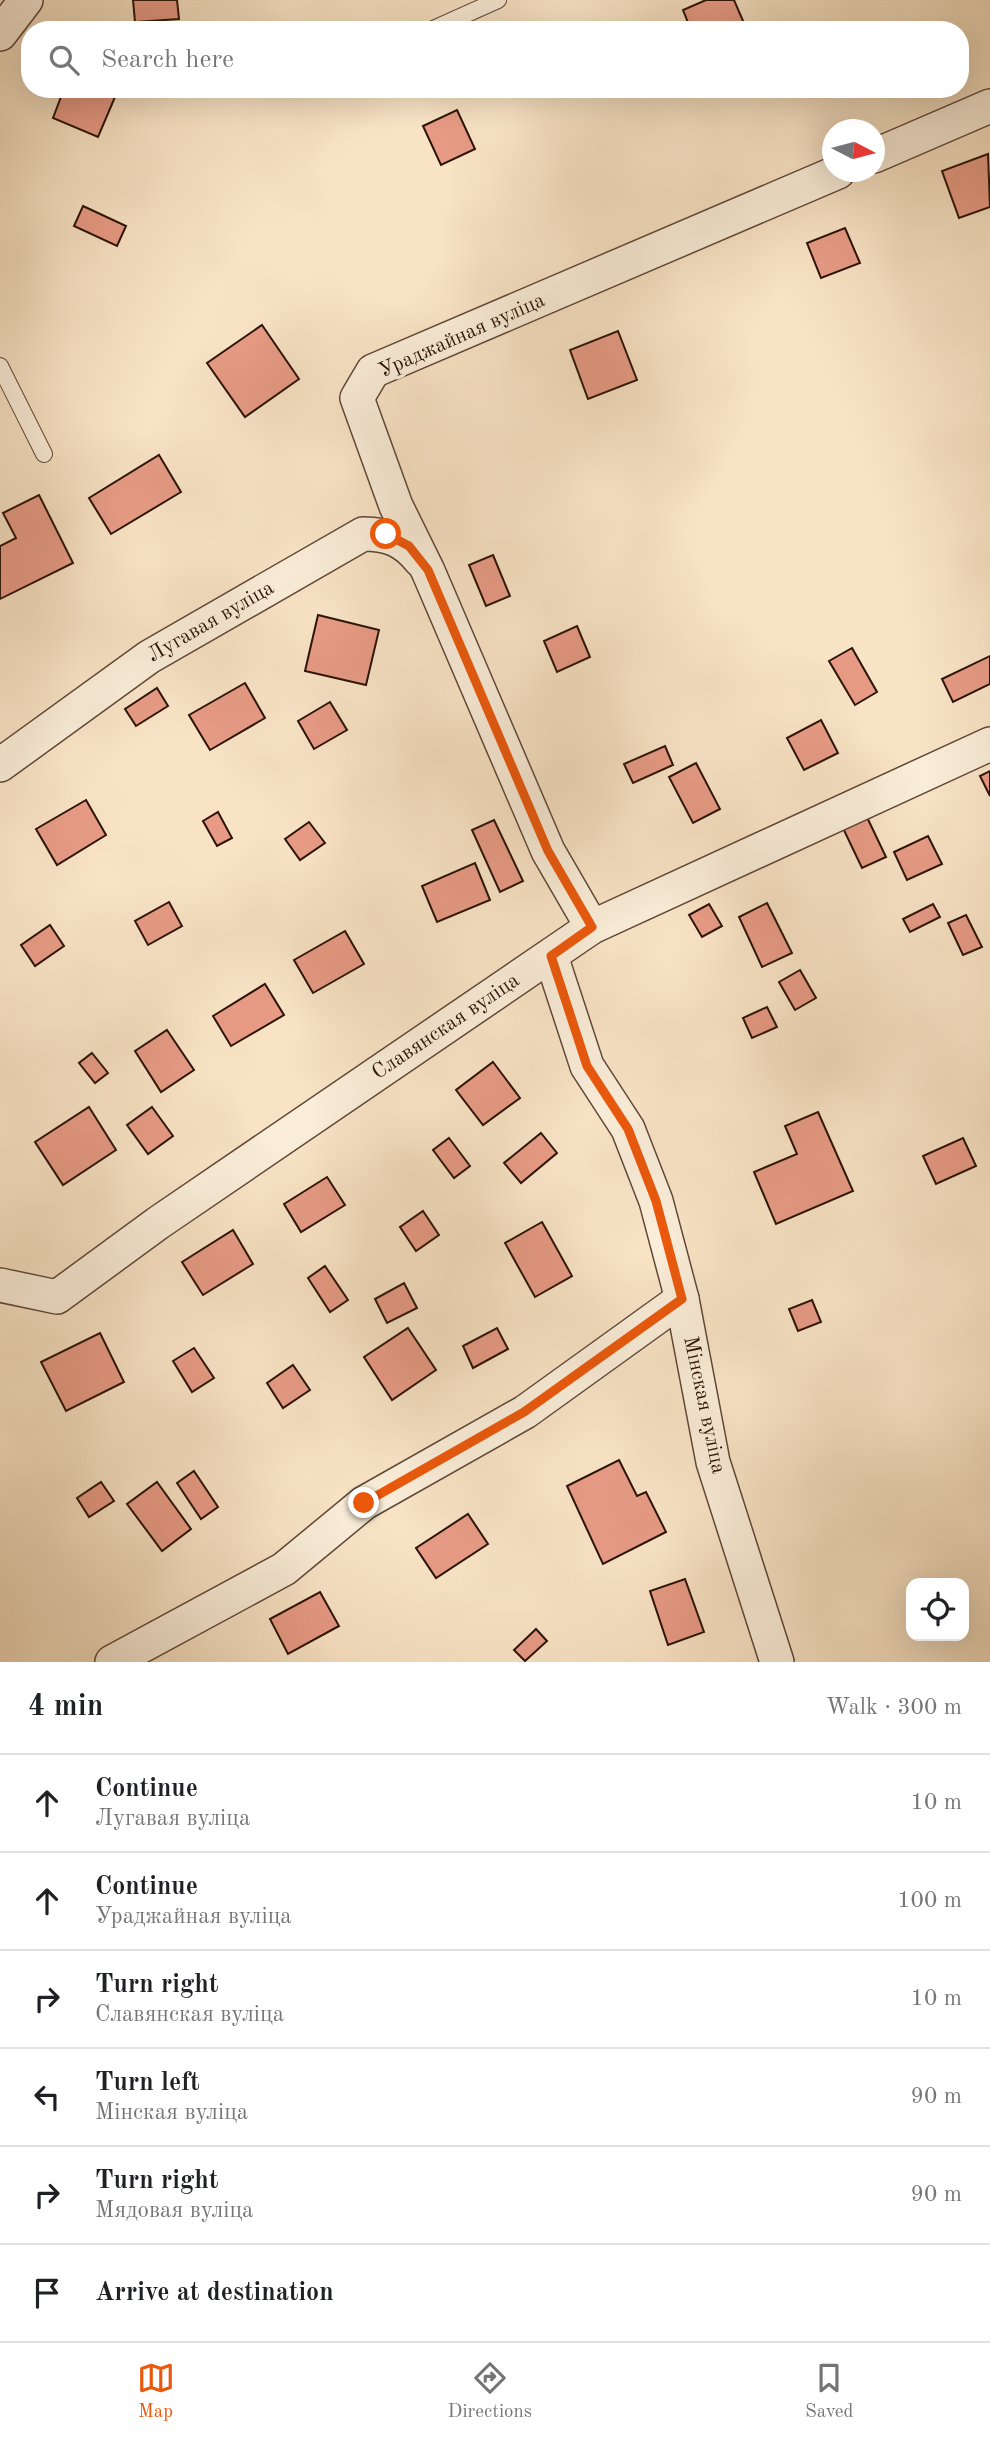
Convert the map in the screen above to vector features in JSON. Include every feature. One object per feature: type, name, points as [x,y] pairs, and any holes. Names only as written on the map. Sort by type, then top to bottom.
[{"type":"street","points":[[0,34],[26,0]]},
{"type":"street","points":[[885,151],[990,106]]},
{"type":"street","name":"Ураджайная вуліца","points":[[592,927],[548,851],[428,570],[396,506],[358,398],[373,371],[822,179]]},
{"type":"street","name":"Лугавая вуліца","points":[[0,765],[149,657],[363,534],[386,534],[409,546],[428,570]]},
{"type":"street","name":"Славянская вуліца","points":[[0,1285],[57,1297],[158,1223],[592,927],[990,744]]},
{"type":"street","name":"Мінская вуліца","points":[[551,956],[587,1066],[628,1129],[656,1201],[682,1299],[713,1462],[775,1660]]},
{"type":"street","points":[[112,1662],[284,1569],[364,1503],[524,1412],[682,1299]]},
{"type":"lane","points":[[451,21],[498,0]]},
{"type":"lane","points":[[0,366],[44,454]]},
{"type":"building","points":[[133,0],[177,0],[179,19],[135,21]]},
{"type":"building","points":[[706,0],[734,0],[743,21],[687,21],[683,10]]},
{"type":"building","points":[[61,98],[115,98],[98,137],[53,118]]},
{"type":"building","points":[[457,110],[475,149],[441,165],[423,126]]},
{"type":"building","points":[[988,154],[990,207],[959,218],[942,171]]},
{"type":"building","points":[[83,206],[126,226],[117,246],[74,226]]},
{"type":"building","points":[[845,228],[860,263],[821,278],[807,243]]},
{"type":"building","points":[[262,325],[299,379],[245,417],[207,363]]},
{"type":"building","points":[[618,331],[637,380],[588,399],[570,350]]},
{"type":"building","points":[[159,455],[181,492],[111,534],[89,498]]},
{"type":"building","points":[[39,495],[73,563],[0,599],[0,546],[16,538],[3,513]]},
{"type":"building","points":[[493,555],[510,596],[486,606],[469,565]]},
{"type":"building","points":[[318,615],[379,630],[366,685],[305,671]]},
{"type":"building","points":[[577,626],[590,657],[557,672],[544,641]]},
{"type":"building","points":[[852,648],[877,692],[855,705],[829,661]]},
{"type":"building","points":[[990,656],[990,684],[953,702],[942,679]]},
{"type":"building","points":[[245,683],[265,718],[210,750],[189,715]]},
{"type":"building","points":[[157,688],[168,706],[136,726],[125,709]]},
{"type":"building","points":[[330,702],[347,730],[314,749],[298,721]]},
{"type":"building","points":[[821,720],[838,753],[804,770],[787,738]]},
{"type":"building","points":[[665,746],[673,765],[633,783],[624,764]]},
{"type":"building","points":[[696,763],[720,809],[693,823],[669,777]]},
{"type":"building","points":[[990,771],[990,796],[980,776]]},
{"type":"building","points":[[86,800],[106,835],[57,865],[36,829]]},
{"type":"building","points":[[218,812],[232,838],[217,846],[203,821]]},
{"type":"building","points":[[865,813],[886,857],[862,868],[841,824]]},
{"type":"building","points":[[494,820],[523,881],[500,892],[472,830]]},
{"type":"building","points":[[309,822],[325,843],[300,860],[285,839]]},
{"type":"building","points":[[928,836],[942,864],[907,880],[894,852]]},
{"type":"building","points":[[475,863],[490,900],[437,922],[422,886]]},
{"type":"building","points":[[169,902],[182,926],[148,945],[135,921]]},
{"type":"building","points":[[767,903],[792,953],[762,967],[739,917]]},
{"type":"building","points":[[709,904],[722,926],[702,937],[689,915]]},
{"type":"building","points":[[933,904],[940,917],[910,932],[903,919]]},
{"type":"building","points":[[966,915],[982,947],[963,955],[948,923]]},
{"type":"building","points":[[50,925],[64,946],[35,966],[21,945]]},
{"type":"building","points":[[345,931],[364,964],[313,993],[294,960]]},
{"type":"building","points":[[800,970],[816,998],[795,1010],[779,982]]},
{"type":"building","points":[[265,984],[284,1015],[231,1046],[213,1016]]},
{"type":"building","points":[[767,1007],[777,1027],[752,1038],[743,1018]]},
{"type":"building","points":[[167,1030],[194,1070],[161,1092],[135,1051]]},
{"type":"building","points":[[92,1053],[108,1073],[95,1083],[79,1063]]},
{"type":"building","points":[[493,1062],[520,1098],[483,1125],[456,1090]]},
{"type":"building","points":[[89,1107],[116,1150],[63,1185],[35,1142]]},
{"type":"building","points":[[152,1107],[173,1136],[148,1154],[127,1125]]},
{"type":"building","points":[[818,1112],[853,1191],[776,1224],[754,1172],[797,1154],[785,1126]]},
{"type":"building","points":[[541,1133],[557,1153],[521,1183],[504,1163]]},
{"type":"building","points":[[449,1138],[470,1166],[454,1178],[433,1150]]},
{"type":"building","points":[[963,1138],[976,1166],[936,1184],[923,1156]]},
{"type":"building","points":[[327,1177],[345,1205],[301,1232],[284,1204]]},
{"type":"building","points":[[423,1211],[439,1235],[416,1251],[400,1227]]},
{"type":"building","points":[[542,1222],[572,1276],[535,1297],[505,1243]]},
{"type":"building","points":[[233,1230],[253,1264],[203,1295],[182,1262]]},
{"type":"building","points":[[325,1266],[348,1300],[330,1312],[308,1278]]},
{"type":"building","points":[[404,1283],[417,1308],[387,1323],[375,1299]]},
{"type":"building","points":[[812,1300],[821,1322],[798,1331],[789,1309]]},
{"type":"building","points":[[408,1328],[436,1370],[392,1400],[364,1357]]},
{"type":"building","points":[[497,1328],[508,1349],[473,1368],[463,1346]]},
{"type":"building","points":[[100,1333],[124,1382],[66,1411],[41,1362]]},
{"type":"building","points":[[194,1348],[214,1378],[192,1392],[173,1361]]},
{"type":"building","points":[[293,1365],[310,1390],[283,1408],[267,1383]]},
{"type":"building","points":[[619,1460],[637,1496],[646,1492],[666,1532],[603,1564],[567,1486]]},
{"type":"building","points":[[194,1471],[218,1507],[201,1519],[177,1483]]},
{"type":"building","points":[[101,1482],[114,1501],[89,1517],[77,1498]]},
{"type":"building","points":[[157,1482],[191,1529],[162,1551],[127,1504]]},
{"type":"building","points":[[468,1514],[488,1544],[436,1578],[416,1548]]},
{"type":"building","points":[[685,1579],[704,1632],[668,1645],[650,1591]]},
{"type":"building","points":[[320,1592],[339,1626],[288,1654],[270,1619]]},
{"type":"building","points":[[536,1629],[547,1641],[525,1661],[514,1650]]},
{"type":"route","points":[[364,1503],[524,1412],[682,1299],[656,1201],[628,1129],[587,1066],[551,956],[592,927],[548,851],[428,570],[409,546],[386,534]]}]
